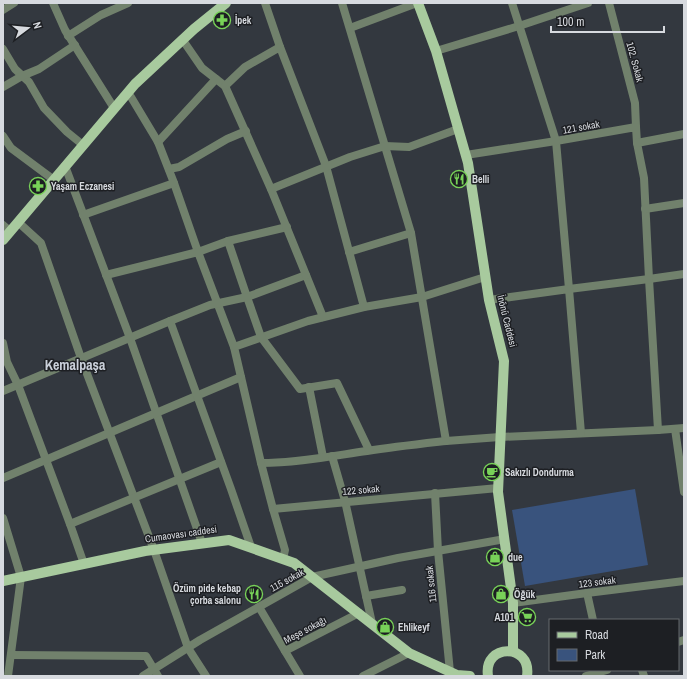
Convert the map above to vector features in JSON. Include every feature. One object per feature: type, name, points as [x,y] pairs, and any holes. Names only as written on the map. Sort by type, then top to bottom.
[{"type":"main road","name":"İnönü Caddesi","points":[[418,3],[436,51],[466,155],[489,300],[504,361],[498,488],[513,603],[513,651]]},
{"type":"main road","points":[[3,240],[7,228],[18,222],[135,84],[220,5]]},
{"type":"main road","name":"Cumaovası caddesi","points":[[3,581],[154,550],[229,540],[294,563],[409,653],[457,675],[470,676]]},
{"type":"main road","points":[[485,676],[489,662],[494,656],[499,652],[506,651],[513,651],[524,659],[527,664],[527,676]]},
{"type":"street","points":[[3,10],[14,3]]},
{"type":"street","points":[[53,3],[68,36],[114,108]]},
{"type":"street","points":[[68,36],[101,15],[128,3]]},
{"type":"street","points":[[265,3],[280,47],[326,166],[364,307]]},
{"type":"street","points":[[342,3],[411,233],[446,441]]},
{"type":"street","points":[[350,28],[418,3]]},
{"type":"street","points":[[466,155],[556,141],[512,3]]},
{"type":"street","points":[[436,51],[588,3]]},
{"type":"street","name":"102. Sokak","points":[[609,3],[635,103],[636,127]]},
{"type":"street","points":[[182,40],[202,68],[225,86],[272,189],[323,317]]},
{"type":"street","points":[[3,88],[22,76],[39,69],[75,45]]},
{"type":"street","points":[[225,86],[245,67],[280,47]]},
{"type":"street","points":[[3,49],[15,69],[29,82],[44,108],[83,145]]},
{"type":"street","points":[[158,142],[216,79]]},
{"type":"street","points":[[128,92],[158,142],[234,347],[261,463],[285,550],[283,559]]},
{"type":"street","points":[[636,127],[637,144],[644,178],[658,430]]},
{"type":"street","name":"121 sokak","points":[[580,433],[556,141],[636,127]]},
{"type":"street","points":[[272,189],[350,157],[385,146],[409,147],[458,129]]},
{"type":"street","points":[[169,169],[179,166],[214,145],[246,131]]},
{"type":"street","points":[[637,144],[684,134]]},
{"type":"street","points":[[3,136],[11,148],[54,180]]},
{"type":"street","points":[[65,166],[130,338],[202,543]]},
{"type":"street","points":[[83,215],[174,183]]},
{"type":"street","points":[[645,209],[684,203]]},
{"type":"street","points":[[18,222],[41,243],[82,358],[154,550],[188,648],[206,676]]},
{"type":"street","points":[[106,275],[198,252],[228,241],[287,227]]},
{"type":"street","points":[[349,252],[411,233]]},
{"type":"street","points":[[228,241],[262,337],[300,389],[337,383],[369,450]]},
{"type":"street","points":[[489,300],[684,274]]},
{"type":"street","points":[[3,391],[170,321],[218,303],[247,297],[306,275]]},
{"type":"street","points":[[234,347],[308,320],[364,307],[422,297],[485,277]]},
{"type":"street","points":[[170,321],[251,547]]},
{"type":"street","points":[[3,343],[7,362],[18,385],[84,564]]},
{"type":"street","points":[[3,478],[240,377]]},
{"type":"street","points":[[309,387],[323,457]]},
{"type":"street","points":[[675,428],[684,492]]},
{"type":"street","points":[[261,463],[332,456],[446,441],[684,428]]},
{"type":"street","points":[[332,456],[345,501],[372,623]]},
{"type":"street","points":[[70,524],[221,462]]},
{"type":"street","name":"122 sokak","points":[[273,509],[345,501],[498,488]]},
{"type":"street","name":"116 sokak","points":[[435,493],[438,551],[450,672]]},
{"type":"street","points":[[3,518],[21,577],[8,676]]},
{"type":"street","name":"115 sokak","points":[[144,676],[156,672],[188,648],[312,577],[360,566],[505,539]]},
{"type":"street","name":"123 sokak","points":[[513,603],[684,581]]},
{"type":"street","points":[[366,596],[402,590]]},
{"type":"street","points":[[587,593],[593,619]]},
{"type":"street","points":[[259,607],[285,651]]},
{"type":"street","name":"Meşe sokağı","points":[[300,676],[285,651],[359,613]]},
{"type":"street","points":[[367,675],[409,653]]},
{"type":"street","points":[[11,656],[146,656],[156,672]]},
{"type":"street","points":[[586,676],[601,671]]},
{"type":"green space","points":[[635,489],[648,565],[525,586],[512,510]]},
{"type":"place","name":"İpek","points":[[222,20]]},
{"type":"place","name":"Belli","points":[[459,179]]},
{"type":"place","name":"Yaşam Eczanesi","points":[[38,186]]},
{"type":"place","name":"Sakızlı Dondurma","points":[[492,472]]},
{"type":"place","name":"due","points":[[495,557]]},
{"type":"place","name":"Özüm pide kebap çorba salonu","points":[[254,594]]},
{"type":"place","name":"Öğük","points":[[501,594]]},
{"type":"place","name":"A101","points":[[527,617]]},
{"type":"place","name":"Ehlikeyf","points":[[385,627]]},
{"type":"district","name":"Kemalpaşa","points":[[75,365]]}]
